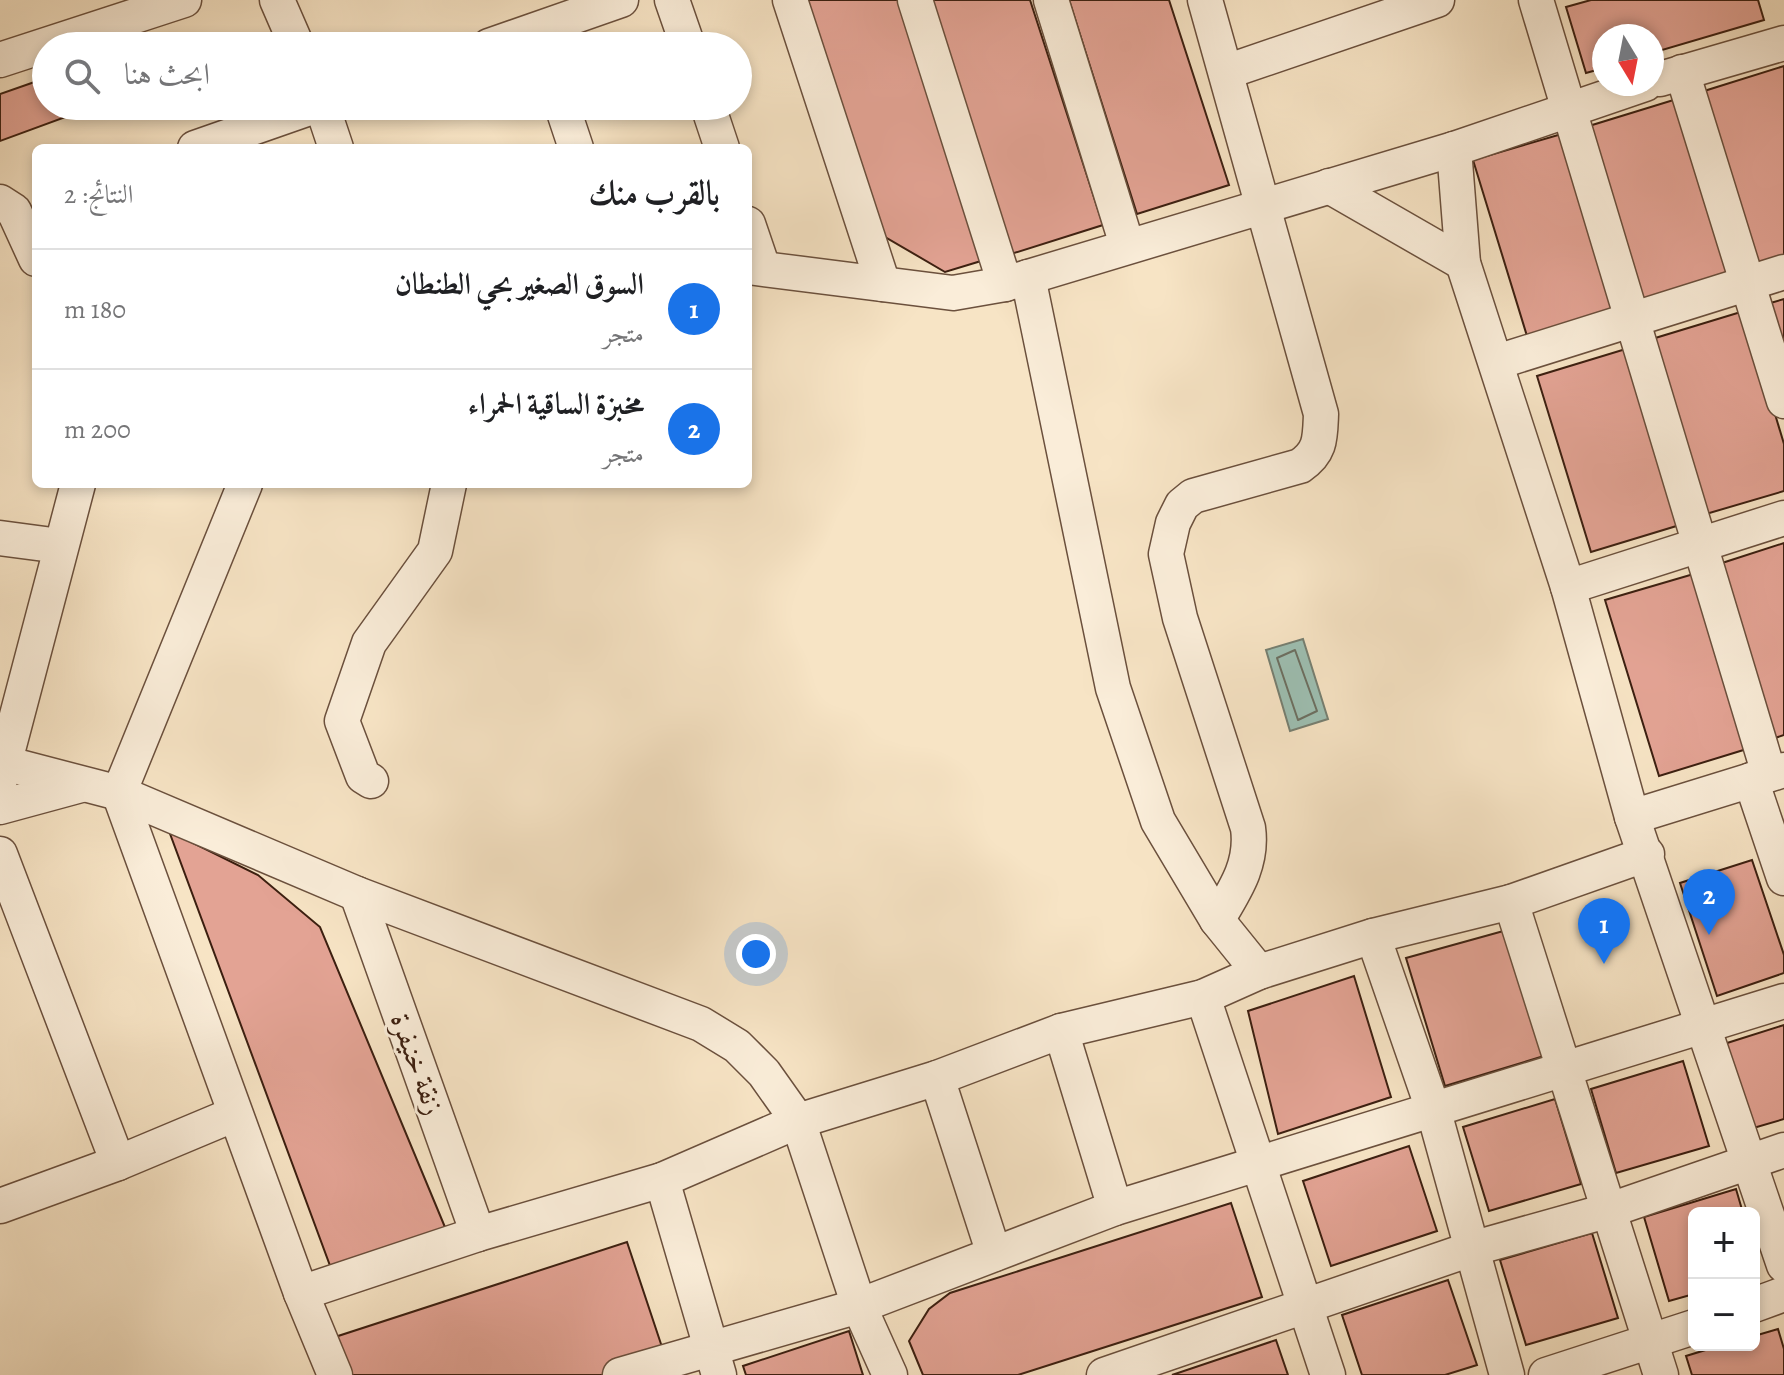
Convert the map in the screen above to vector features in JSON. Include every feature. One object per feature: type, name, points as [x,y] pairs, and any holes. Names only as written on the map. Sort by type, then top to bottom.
[{"type":"street","points":[[68,32],[122,10],[184,0]]},
{"type":"street","points":[[277,0],[291,32]]},
{"type":"street","points":[[553,32],[621,0]]},
{"type":"street","points":[[672,0],[683,32]]},
{"type":"street","points":[[790,0],[883,284]]},
{"type":"street","points":[[915,0],[1016,280],[1113,688],[1158,821],[1217,920],[1259,972]]},
{"type":"street","points":[[1051,0],[1127,245]]},
{"type":"street","points":[[1205,0],[1321,414],[1320,444],[1313,457],[1300,466],[1193,496],[1182,505],[1173,523],[1166,554],[1180,618],[1250,840],[1243,876],[1217,920]]},
{"type":"street","points":[[1226,72],[1437,0]]},
{"type":"street","points":[[1536,0],[1634,317],[1768,775],[1784,878]]},
{"type":"street","points":[[1784,43],[1667,77],[1749,282],[1784,401]]},
{"type":"street","points":[[0,60],[32,47]]},
{"type":"street","points":[[752,246],[756,268],[953,293],[1016,280],[1265,206],[1454,149],[1609,96]]},
{"type":"street","points":[[206,144],[275,120]]},
{"type":"street","points":[[327,120],[335,144]]},
{"type":"street","points":[[567,120],[575,144]]},
{"type":"street","points":[[713,120],[721,144]]},
{"type":"street","points":[[1454,149],[1463,263],[1568,587],[1632,817],[1784,1265]]},
{"type":"street","points":[[1329,186],[1463,263]]},
{"type":"street","points":[[17,206],[32,248]]},
{"type":"street","points":[[1497,362],[1784,272]]},
{"type":"street","points":[[77,488],[1,769],[119,793],[357,894],[701,1024],[737,1046],[764,1073],[798,1121],[859,1306],[890,1375]]},
{"type":"street","points":[[243,488],[119,793],[301,1293],[335,1375]]},
{"type":"street","points":[[371,781],[363,776],[342,721],[369,643],[435,551],[448,488]]},
{"type":"street","points":[[1568,587],[1784,518]]},
{"type":"street","points":[[0,538],[60,546]]},
{"type":"street","points":[[1632,817],[1768,775]]},
{"type":"street","points":[[0,807],[86,784]]},
{"type":"street","points":[[0,854],[118,1163]]},
{"type":"street","points":[[301,1293],[478,1234],[662,1180],[798,1121],[937,1078],[1061,1031],[1203,997],[1259,972],[1373,936],[1511,902],[1647,854]]},
{"type":"street","name":"زنقة خنيفرة","points":[[357,894],[478,1234]]},
{"type":"street","points":[[1511,902],[1656,1359]]},
{"type":"street","points":[[1373,936],[1434,1112],[1507,1375]]},
{"type":"street","points":[[1203,997],[1328,1375]]},
{"type":"street","points":[[620,1375],[714,1361],[1115,1208],[1434,1112],[1565,1067],[1704,1028],[1784,1001]]},
{"type":"street","points":[[1061,1031],[1115,1208]]},
{"type":"street","points":[[937,1078],[994,1254]]},
{"type":"street","points":[[0,1206],[118,1163],[235,1114]]},
{"type":"street","points":[[1104,1375],[1471,1249],[1610,1210],[1784,1150]]},
{"type":"street","points":[[662,1180],[714,1361]]},
{"type":"street","points":[[1760,1303],[1784,1294]]},
{"type":"street","points":[[1546,1375],[1656,1359],[1688,1332]]},
{"type":"water","points":[[1303,639],[1328,719],[1290,731],[1266,650]]},
{"type":"building","points":[[804,0],[903,0],[981,261],[945,272],[880,234]]},
{"type":"building","points":[[931,0],[1030,0],[1103,225],[1011,254]]},
{"type":"building","points":[[1069,0],[1169,0],[1229,185],[1137,214]]},
{"type":"building","points":[[1591,0],[1758,0],[1764,20],[1664,49],[1664,24],[1592,24],[1592,71],[1586,73],[1566,7]]},
{"type":"building","points":[[1784,66],[1784,259],[1754,268],[1701,92]]},
{"type":"building","points":[[32,83],[32,120],[57,120],[0,141],[0,94]]},
{"type":"building","points":[[1680,98],[1734,273],[1642,301],[1589,126]]},
{"type":"building","points":[[1565,133],[1619,308],[1527,336],[1473,160]]},
{"type":"building","points":[[1784,299],[1784,359],[1767,304]]},
{"type":"building","points":[[1744,311],[1784,444],[1784,491],[1706,514],[1652,339]]},
{"type":"building","points":[[1629,348],[1683,524],[1591,552],[1537,376]]},
{"type":"building","points":[[1784,543],[1784,735],[1772,739],[1719,564]]},
{"type":"building","points":[[1697,573],[1750,748],[1659,776],[1605,600]]},
{"type":"building","points":[[169,831],[258,875],[320,927],[447,1232],[332,1271]]},
{"type":"building","points":[[1752,860],[1784,955],[1784,973],[1717,996],[1680,883]]},
{"type":"building","points":[[1507,930],[1544,1056],[1445,1086],[1406,958]]},
{"type":"building","points":[[1354,976],[1391,1097],[1278,1134],[1248,1011]]},
{"type":"building","points":[[1784,1025],[1784,1119],[1750,1129],[1724,1044]]},
{"type":"building","points":[[1683,1061],[1709,1146],[1616,1173],[1591,1089]]},
{"type":"building","points":[[1555,1099],[1581,1184],[1489,1211],[1463,1127]]},
{"type":"building","points":[[1409,1146],[1437,1231],[1331,1266],[1303,1181]]},
{"type":"building","points":[[1736,1189],[1741,1207],[1688,1207],[1688,1296],[1669,1301],[1644,1217]]},
{"type":"building","points":[[1231,1203],[1262,1297],[1018,1375],[923,1375],[909,1341],[929,1309],[950,1293]]},
{"type":"building","points":[[1592,1233],[1618,1318],[1526,1345],[1500,1260]]},
{"type":"building","points":[[627,1242],[666,1359],[616,1375],[344,1375],[332,1338]]},
{"type":"building","points":[[1448,1280],[1477,1365],[1445,1375],[1362,1375],[1342,1315]]},
{"type":"building","points":[[1778,1329],[1784,1349],[1784,1375],[1692,1375],[1686,1356],[1702,1351],[1760,1351],[1760,1334]]},
{"type":"building","points":[[849,1331],[863,1375],[746,1375],[743,1366]]},
{"type":"building","points":[[1276,1340],[1288,1375],[1172,1375]]},
{"type":"place","name":"مخبزة الساقية الحمراء","points":[[1709,935]]},
{"type":"place","name":"السوق الصغير بحي الطنطان","points":[[1604,964]]}]
